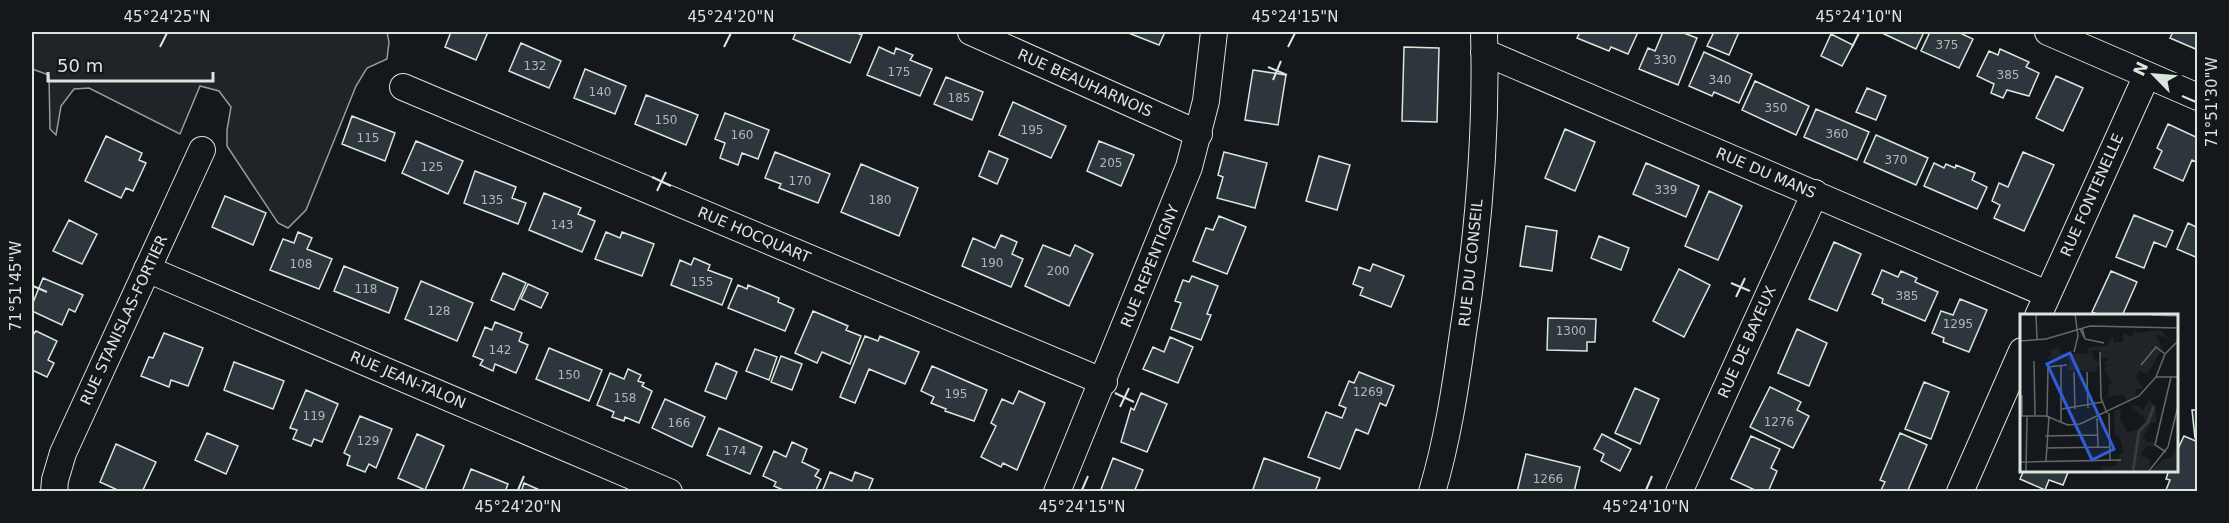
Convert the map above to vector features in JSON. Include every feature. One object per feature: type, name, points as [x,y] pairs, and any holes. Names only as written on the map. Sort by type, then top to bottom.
[{"type":"street","name":"RUE BEAUHARNOIS","points":[[970,32],[1199,134]]},
{"type":"street","name":"RUE REPENTIGNY","points":[[1057,492],[1104,382],[1177,199],[1199,134],[1212,63],[1214,32]]},
{"type":"street","points":[[2048,32],[2198,98]]},
{"type":"street","name":"RUE DU MANS","points":[[1484,42],[1815,194],[2042,305]]},
{"type":"street","name":"RUE DU CONSEIL","points":[[1432,492],[1446,436],[1469,296],[1481,175],[1484,42]]},
{"type":"street","name":"RUE FONTENELLE","points":[[2042,305],[2147,75]]},
{"type":"street","name":"RUE HOCQUART","points":[[403,87],[1104,382]]},
{"type":"street","name":"RUE STANISLAS-FORTIER","points":[[54,492],[63,453],[202,150]]},
{"type":"street","name":"RUE DE BAYEUX","points":[[1679,492],[1815,194]]},
{"type":"street","name":"RUE JEAN-TALON","points":[[147,269],[669,492]]},
{"type":"street","points":[[1960,492],[2020,356]]},
{"type":"shaded area","points":[[32,32],[387,32],[389,42],[387,59],[367,68],[356,86],[306,210],[288,228],[278,223],[227,146],[231,107],[219,91],[200,86],[180,134],[89,88],[74,89],[61,106],[56,135],[50,129],[49,75],[32,69]]},
{"type":"building","points":[[451,32],[488,32],[476,60],[445,47]]},
{"type":"building","points":[[796,32],[854,32],[862,35],[850,63],[793,39]]},
{"type":"building","points":[[1126,32],[1165,32],[1159,45]]},
{"type":"building","points":[[1580,32],[1638,32],[1628,54],[1611,47],[1609,51],[1577,38]]},
{"type":"building","points":[[1663,32],[1681,32],[1697,38],[1678,85],[1639,69],[1648,48],[1655,51]]},
{"type":"building","points":[[1714,32],[1739,32],[1729,55],[1707,46]]},
{"type":"building","points":[[1880,32],[1924,32],[1916,49]]},
{"type":"building","points":[[1930,32],[1958,32],[1973,39],[1959,68],[1921,51]]},
{"type":"building","points":[[2173,32],[2198,32],[2198,50],[2170,38]]},
{"type":"building","points":[[1831,34],[1853,45],[1842,66],[1821,56]]},
{"type":"building","points":[[521,43],[561,61],[549,88],[509,71]]},
{"type":"building","points":[[879,47],[894,54],[896,48],[913,55],[910,60],[932,69],[920,96],[867,75]]},
{"type":"building","points":[[1404,47],[1439,48],[1437,122],[1402,121]]},
{"type":"building","points":[[2000,49],[2029,62],[2026,67],[2039,73],[2029,96],[2007,90],[2003,98],[1991,93],[1994,84],[1977,76],[1989,51],[1998,55]]},
{"type":"building","points":[[1704,52],[1752,74],[1739,103],[1714,92],[1712,96],[1689,86]]},
{"type":"building","points":[[585,69],[626,86],[615,114],[574,98]]},
{"type":"building","points":[[1253,70],[1286,75],[1278,125],[1245,120]]},
{"type":"building","points":[[2056,76],[2083,88],[2063,131],[2036,118]]},
{"type":"building","points":[[946,77],[983,92],[972,120],[934,104]]},
{"type":"building","points":[[1755,81],[1809,106],[1796,135],[1742,110]]},
{"type":"building","points":[[1867,88],[1886,96],[1876,120],[1856,112]]},
{"type":"building","points":[[646,95],[698,115],[686,145],[635,124]]},
{"type":"building","points":[[1013,102],[1066,126],[1051,158],[999,135]]},
{"type":"building","points":[[1816,109],[1869,132],[1857,160],[1804,137]]},
{"type":"building","points":[[725,113],[769,130],[758,159],[742,153],[738,165],[720,158],[725,143],[715,139]]},
{"type":"building","points":[[352,116],[395,133],[385,161],[342,144]]},
{"type":"building","points":[[2168,124],[2198,138],[2198,163],[2192,160],[2183,181],[2154,168],[2162,151],[2157,148]]},
{"type":"building","points":[[1565,129],[1595,142],[1575,191],[1545,178]]},
{"type":"building","points":[[1876,135],[1928,158],[1916,185],[1864,162]]},
{"type":"building","points":[[106,136],[142,153],[139,160],[146,163],[133,191],[126,188],[121,198],[85,181]]},
{"type":"building","points":[[416,141],[463,161],[448,194],[402,173]]},
{"type":"building","points":[[1099,141],[1134,155],[1121,186],[1087,171]]},
{"type":"building","points":[[989,151],[1008,159],[997,184],[979,176]]},
{"type":"building","points":[[775,152],[830,174],[818,203],[779,188],[781,184],[765,178]]},
{"type":"building","points":[[1224,152],[1267,163],[1255,208],[1217,198],[1223,177],[1218,175]]},
{"type":"building","points":[[2023,152],[2054,165],[2024,231],[1994,218],[2000,205],[1992,201],[1999,183],[2008,187]]},
{"type":"building","points":[[1319,156],[1350,165],[1337,210],[1306,201]]},
{"type":"building","points":[[1646,163],[1699,186],[1686,217],[1633,194]]},
{"type":"building","points":[[1934,163],[1944,168],[1946,164],[1955,168],[1956,165],[1975,173],[1972,180],[1987,187],[1977,209],[1924,186]]},
{"type":"building","points":[[861,164],[918,188],[899,236],[841,212]]},
{"type":"building","points":[[475,171],[516,187],[512,198],[526,203],[518,224],[464,203]]},
{"type":"building","points":[[1709,191],[1742,206],[1718,260],[1685,246]]},
{"type":"building","points":[[544,193],[581,208],[578,214],[595,221],[582,252],[529,230]]},
{"type":"building","points":[[225,196],[266,213],[253,245],[212,227]]},
{"type":"building","points":[[2134,215],[2173,231],[2166,247],[2154,242],[2144,268],[2116,257]]},
{"type":"building","points":[[1219,216],[1246,227],[1227,274],[1193,261],[1206,228],[1213,230]]},
{"type":"building","points":[[69,220],[97,234],[82,264],[53,251]]},
{"type":"building","points":[[2188,223],[2198,228],[2198,258],[2177,249]]},
{"type":"building","points":[[1526,226],[1557,231],[1552,271],[1520,266]]},
{"type":"building","points":[[298,232],[312,238],[307,249],[332,259],[319,289],[270,270],[283,239],[294,243]]},
{"type":"building","points":[[606,232],[620,238],[622,232],[654,244],[642,276],[595,259]]},
{"type":"building","points":[[1001,235],[1017,242],[1012,254],[1023,259],[1011,287],[962,266],[973,238],[995,248]]},
{"type":"building","points":[[1599,236],[1629,248],[1621,270],[1591,258]]},
{"type":"building","points":[[1834,242],[1861,254],[1837,311],[1809,299]]},
{"type":"building","points":[[1043,245],[1070,256],[1075,245],[1093,254],[1069,306],[1025,286]]},
{"type":"building","points":[[694,258],[710,265],[708,270],[732,279],[722,305],[671,285],[680,260],[691,265]]},
{"type":"building","points":[[1373,264],[1404,276],[1391,307],[1360,295],[1363,288],[1353,284],[1359,267],[1370,271]]},
{"type":"building","points":[[344,266],[398,288],[389,313],[334,291]]},
{"type":"building","points":[[1679,269],[1710,285],[1684,337],[1653,321]]},
{"type":"building","points":[[1882,270],[1898,277],[1901,271],[1917,278],[1915,282],[1938,292],[1925,321],[1882,303],[1883,299],[1872,294]]},
{"type":"building","points":[[2111,271],[2137,282],[2123,314],[2092,312]]},
{"type":"building","points":[[503,273],[526,283],[514,310],[491,300]]},
{"type":"building","points":[[1192,276],[1218,286],[1207,314],[1211,315],[1201,340],[1171,329],[1181,303],[1175,301],[1183,280],[1189,282]]},
{"type":"building","points":[[43,278],[83,295],[75,312],[69,309],[62,325],[32,311],[32,305]]},
{"type":"building","points":[[421,281],[473,303],[457,341],[405,319]]},
{"type":"building","points":[[528,284],[548,293],[541,308],[521,299]]},
{"type":"building","points":[[738,285],[747,289],[748,285],[779,298],[778,302],[794,309],[785,331],[728,308]]},
{"type":"building","points":[[1960,299],[1987,310],[1969,352],[1943,342],[1944,338],[1932,333],[1941,311],[1953,315]]},
{"type":"building","points":[[813,311],[848,326],[846,330],[861,336],[850,364],[822,352],[817,363],[795,353]]},
{"type":"building","points":[[1548,318],[1596,319],[1595,342],[1587,342],[1587,351],[1547,350]]},
{"type":"building","points":[[495,322],[522,333],[519,341],[528,345],[516,373],[495,364],[493,371],[480,365],[483,360],[473,356],[485,327],[492,330]]},
{"type":"building","points":[[1797,329],[1827,343],[1809,386],[1778,373]]},
{"type":"building","points":[[36,331],[57,341],[48,360],[54,363],[47,377],[32,370],[32,336]]},
{"type":"building","points":[[164,333],[203,348],[188,386],[171,380],[169,387],[141,376],[149,357],[153,358]]},
{"type":"building","points":[[865,336],[878,341],[880,336],[919,352],[905,384],[869,369],[855,403],[840,397]]},
{"type":"building","points":[[1170,337],[1193,347],[1178,383],[1143,369],[1153,347],[1164,352]]},
{"type":"building","points":[[549,348],[602,370],[589,401],[536,379]]},
{"type":"building","points":[[755,349],[777,357],[769,380],[746,371]]},
{"type":"building","points":[[781,356],[802,364],[792,390],[771,382]]},
{"type":"building","points":[[234,362],[284,381],[273,409],[224,390]]},
{"type":"building","points":[[716,363],[737,372],[726,399],[705,391]]},
{"type":"building","points":[[932,366],[987,390],[974,421],[945,411],[946,409],[931,403],[934,397],[921,391]]},
{"type":"building","points":[[628,369],[641,375],[638,381],[644,383],[642,386],[652,391],[639,423],[625,417],[624,421],[612,417],[614,412],[597,405],[610,373],[624,379]]},
{"type":"building","points":[[1359,372],[1394,386],[1386,406],[1380,403],[1368,434],[1356,429],[1340,469],[1308,457],[1326,412],[1342,418],[1346,408],[1339,405],[1349,381],[1354,383]]},
{"type":"building","points":[[1924,382],[1949,392],[1931,439],[1905,429]]},
{"type":"building","points":[[1770,387],[1801,402],[1797,410],[1809,416],[1793,448],[1750,427]]},
{"type":"building","points":[[1635,388],[1659,399],[1640,444],[1615,433]]},
{"type":"building","points":[[306,390],[338,404],[322,442],[314,439],[311,446],[293,439],[297,430],[290,428]]},
{"type":"building","points":[[1019,391],[1045,403],[1017,470],[1003,463],[1001,467],[981,457],[996,426],[991,423],[1002,399],[1013,404]]},
{"type":"building","points":[[1141,393],[1167,404],[1147,452],[1121,442],[1131,408],[1134,410]]},
{"type":"building","points":[[665,399],[705,417],[692,447],[652,428]]},
{"type":"building","points":[[2192,410],[2198,410],[2198,438],[2195,438]]},
{"type":"building","points":[[360,416],[392,429],[376,468],[369,464],[365,472],[347,465],[350,456],[344,453]]},
{"type":"building","points":[[719,428],[762,447],[750,474],[707,455]]},
{"type":"building","points":[[207,433],[238,446],[226,474],[195,460]]},
{"type":"building","points":[[1900,433],[1927,445],[1908,490],[1886,492],[1881,490],[1885,482],[1880,480]]},
{"type":"building","points":[[417,434],[444,446],[425,490],[398,478]]},
{"type":"building","points":[[1602,434],[1631,449],[1620,471],[1601,461],[1604,454],[1594,449]]},
{"type":"building","points":[[1751,436],[1780,449],[1771,468],[1777,471],[1768,492],[1759,492],[1731,479]]},
{"type":"building","points":[[2184,436],[2198,442],[2198,489],[2196,492],[2166,490],[2170,480],[2166,479],[2168,472],[2178,472],[2178,449]]},
{"type":"building","points":[[792,442],[807,449],[802,462],[819,470],[815,476],[821,479],[815,492],[788,492],[774,486],[776,482],[763,476],[774,451],[786,457]]},
{"type":"building","points":[[116,444],[156,462],[142,492],[122,492],[100,482]]},
{"type":"building","points":[[1526,454],[1580,467],[1574,492],[1517,492]]},
{"type":"building","points":[[1113,458],[1143,470],[1134,492],[1100,492]]},
{"type":"building","points":[[1264,458],[1320,478],[1315,492],[1252,492]]},
{"type":"building","points":[[471,469],[508,484],[505,492],[462,492]]},
{"type":"building","points":[[830,472],[852,481],[855,472],[873,479],[869,489],[875,492],[822,492]]},
{"type":"building","points":[[2023,472],[2068,472],[2063,485],[2049,480],[2045,490],[2020,479]]},
{"type":"building","points":[[524,483],[544,492],[521,492]]}]
